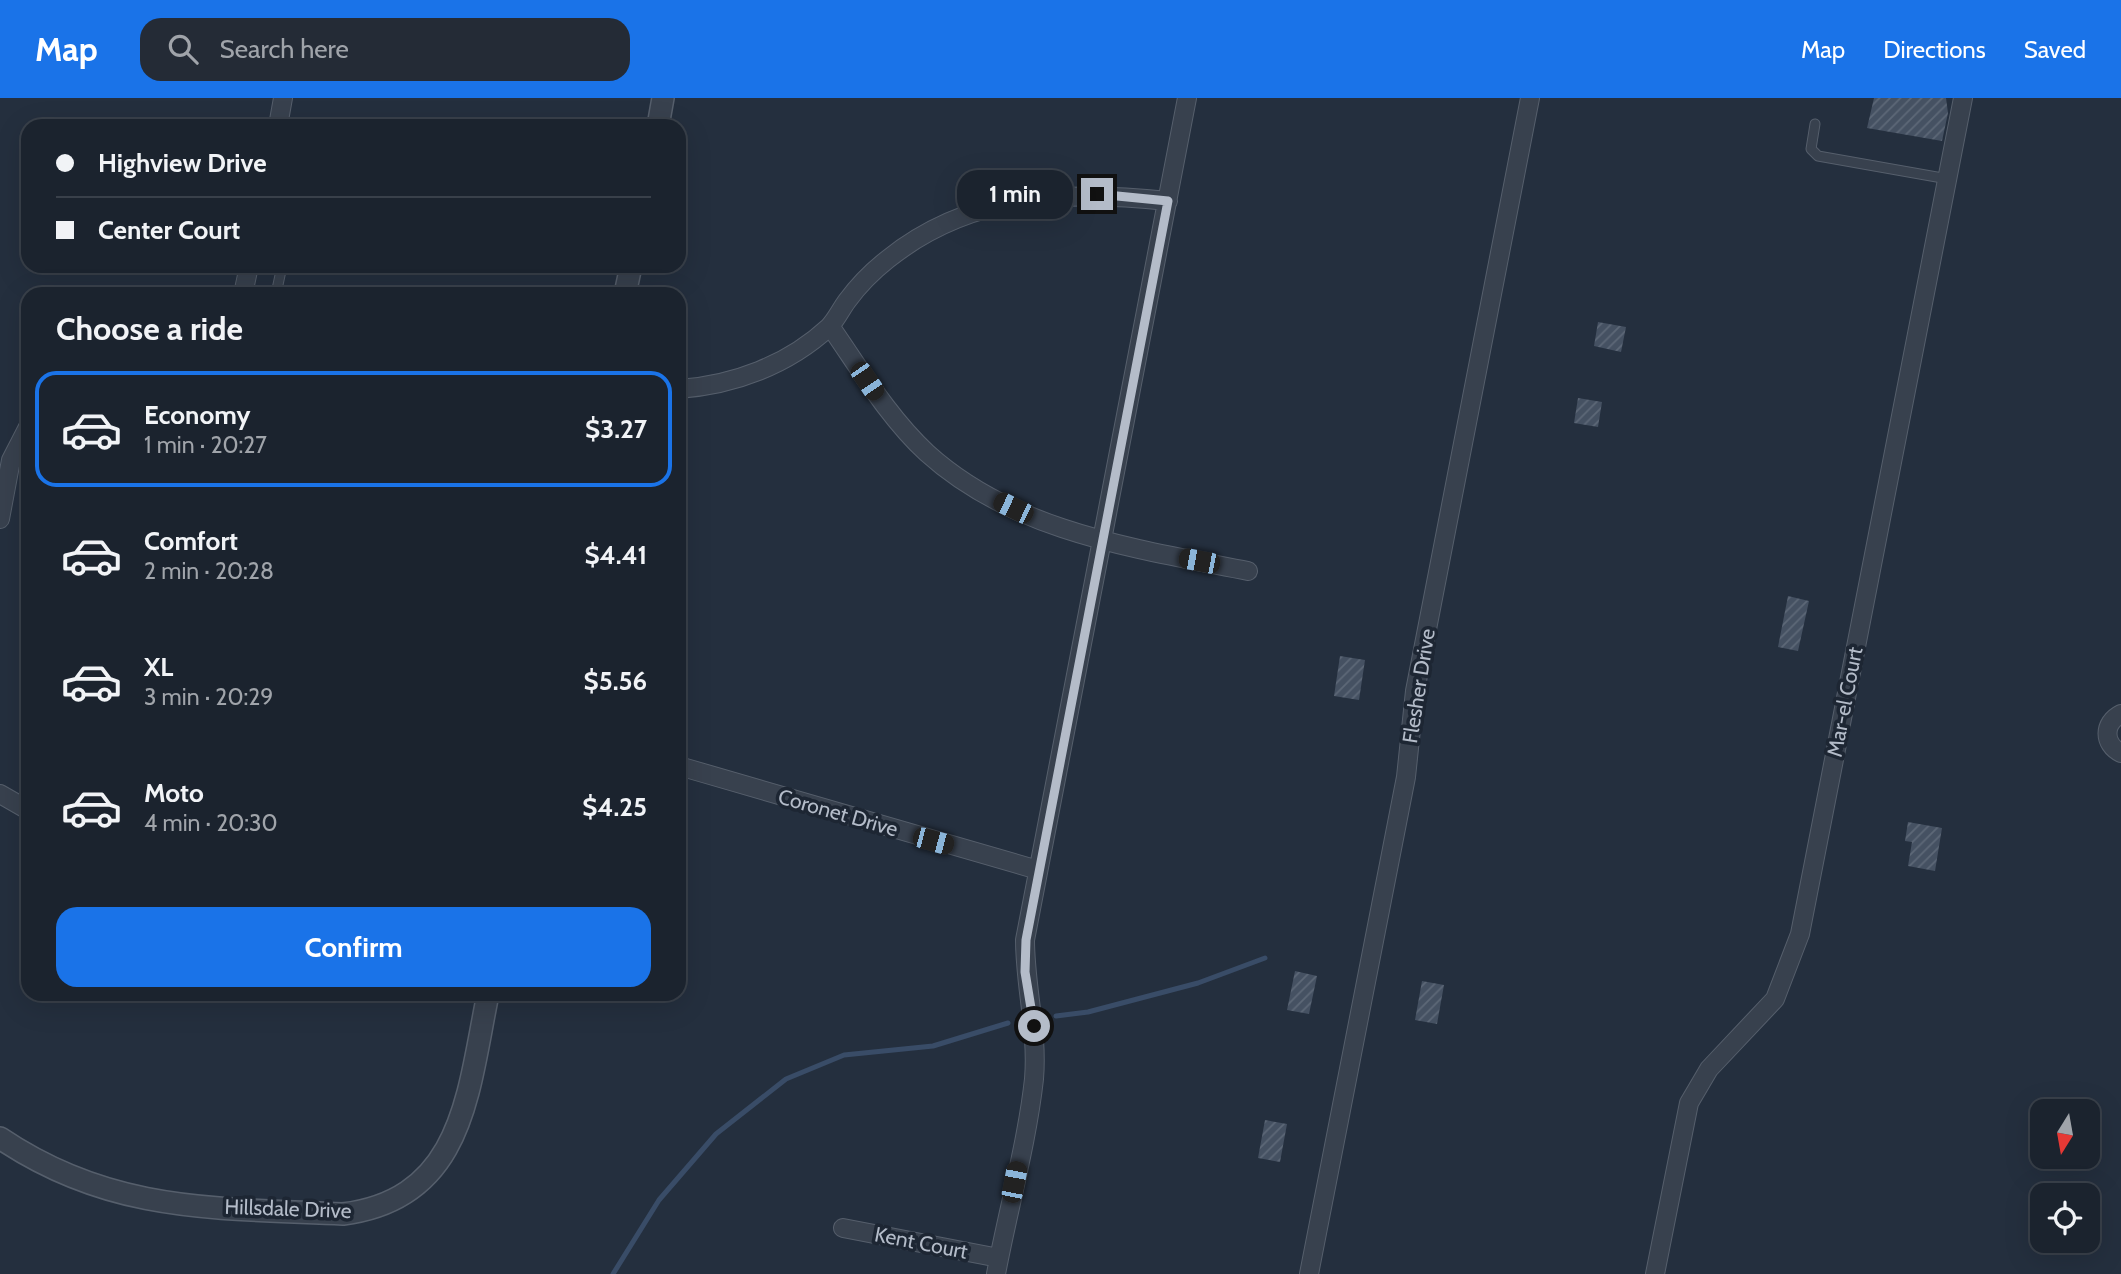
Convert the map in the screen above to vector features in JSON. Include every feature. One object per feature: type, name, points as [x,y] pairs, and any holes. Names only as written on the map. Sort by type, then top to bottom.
[{"type":"street","points":[[279,119],[283,98]]},
{"type":"street","points":[[659,119],[663,98]]},
{"type":"street","points":[[998,1266],[1034,1080],[1034,1026],[1025,972],[1026,940],[1187,98]]},
{"type":"street","name":"Flesher Drive","points":[[1308,1274],[1406,777],[1415,691],[1530,98]]},
{"type":"street","name":"Mar-el Court","points":[[1655,1274],[1689,1103],[1709,1069],[1775,999],[1790,968],[1800,934],[1964,98]]},
{"type":"street","points":[[686,388],[743,379],[777,362],[830,326],[848,299],[889,258],[942,227],[984,209],[1051,196],[1097,194],[1168,201]]},
{"type":"street","points":[[830,326],[901,425],[951,474],[1013,508],[1102,542],[1248,571]]},
{"type":"street","points":[[0,519],[11,460],[21,441]]},
{"type":"street","points":[[2121,714],[2110,722],[2106,735],[2112,747],[2121,753]]},
{"type":"street","name":"Coronet Drive","points":[[686,768],[1038,870]]},
{"type":"street","points":[[0,794],[21,806]]},
{"type":"street","name":"Hillsdale Drive","points":[[0,1138],[64,1174],[143,1200],[317,1213],[368,1211],[395,1200],[419,1183],[438,1165],[453,1142],[464,1116],[487,1001]]},
{"type":"street","name":"Kent Court","points":[[843,1228],[998,1266]]},
{"type":"lane","points":[[1815,124],[1811,149],[1818,156],[1948,179]]},
{"type":"building","points":[[1874,98],[1946,98],[1948,113],[1942,141],[1867,128]]},
{"type":"building","points":[[1598,322],[1626,327],[1621,352],[1594,346]]},
{"type":"building","points":[[1578,398],[1602,402],[1598,427],[1574,423]]},
{"type":"building","points":[[1788,596],[1809,601],[1798,651],[1778,647]]},
{"type":"building","points":[[1340,656],[1365,660],[1359,700],[1334,696]]},
{"type":"building","points":[[1908,822],[1942,828],[1935,871],[1908,866],[1912,842],[1905,841]]},
{"type":"building","points":[[1295,971],[1317,976],[1309,1014],[1287,1010]]},
{"type":"building","points":[[1422,981],[1444,985],[1437,1024],[1415,1020]]},
{"type":"building","points":[[1265,1120],[1287,1124],[1280,1162],[1258,1158]]},
{"type":"waterway","points":[[1056,1016],[1088,1012],[1198,983],[1265,958]]},
{"type":"waterway","points":[[613,1274],[659,1200],[716,1134],[786,1079],[844,1055],[933,1046],[1008,1023]]},
{"type":"route","points":[[1034,1026],[1025,972],[1026,940],[1168,201],[1097,194]]}]
